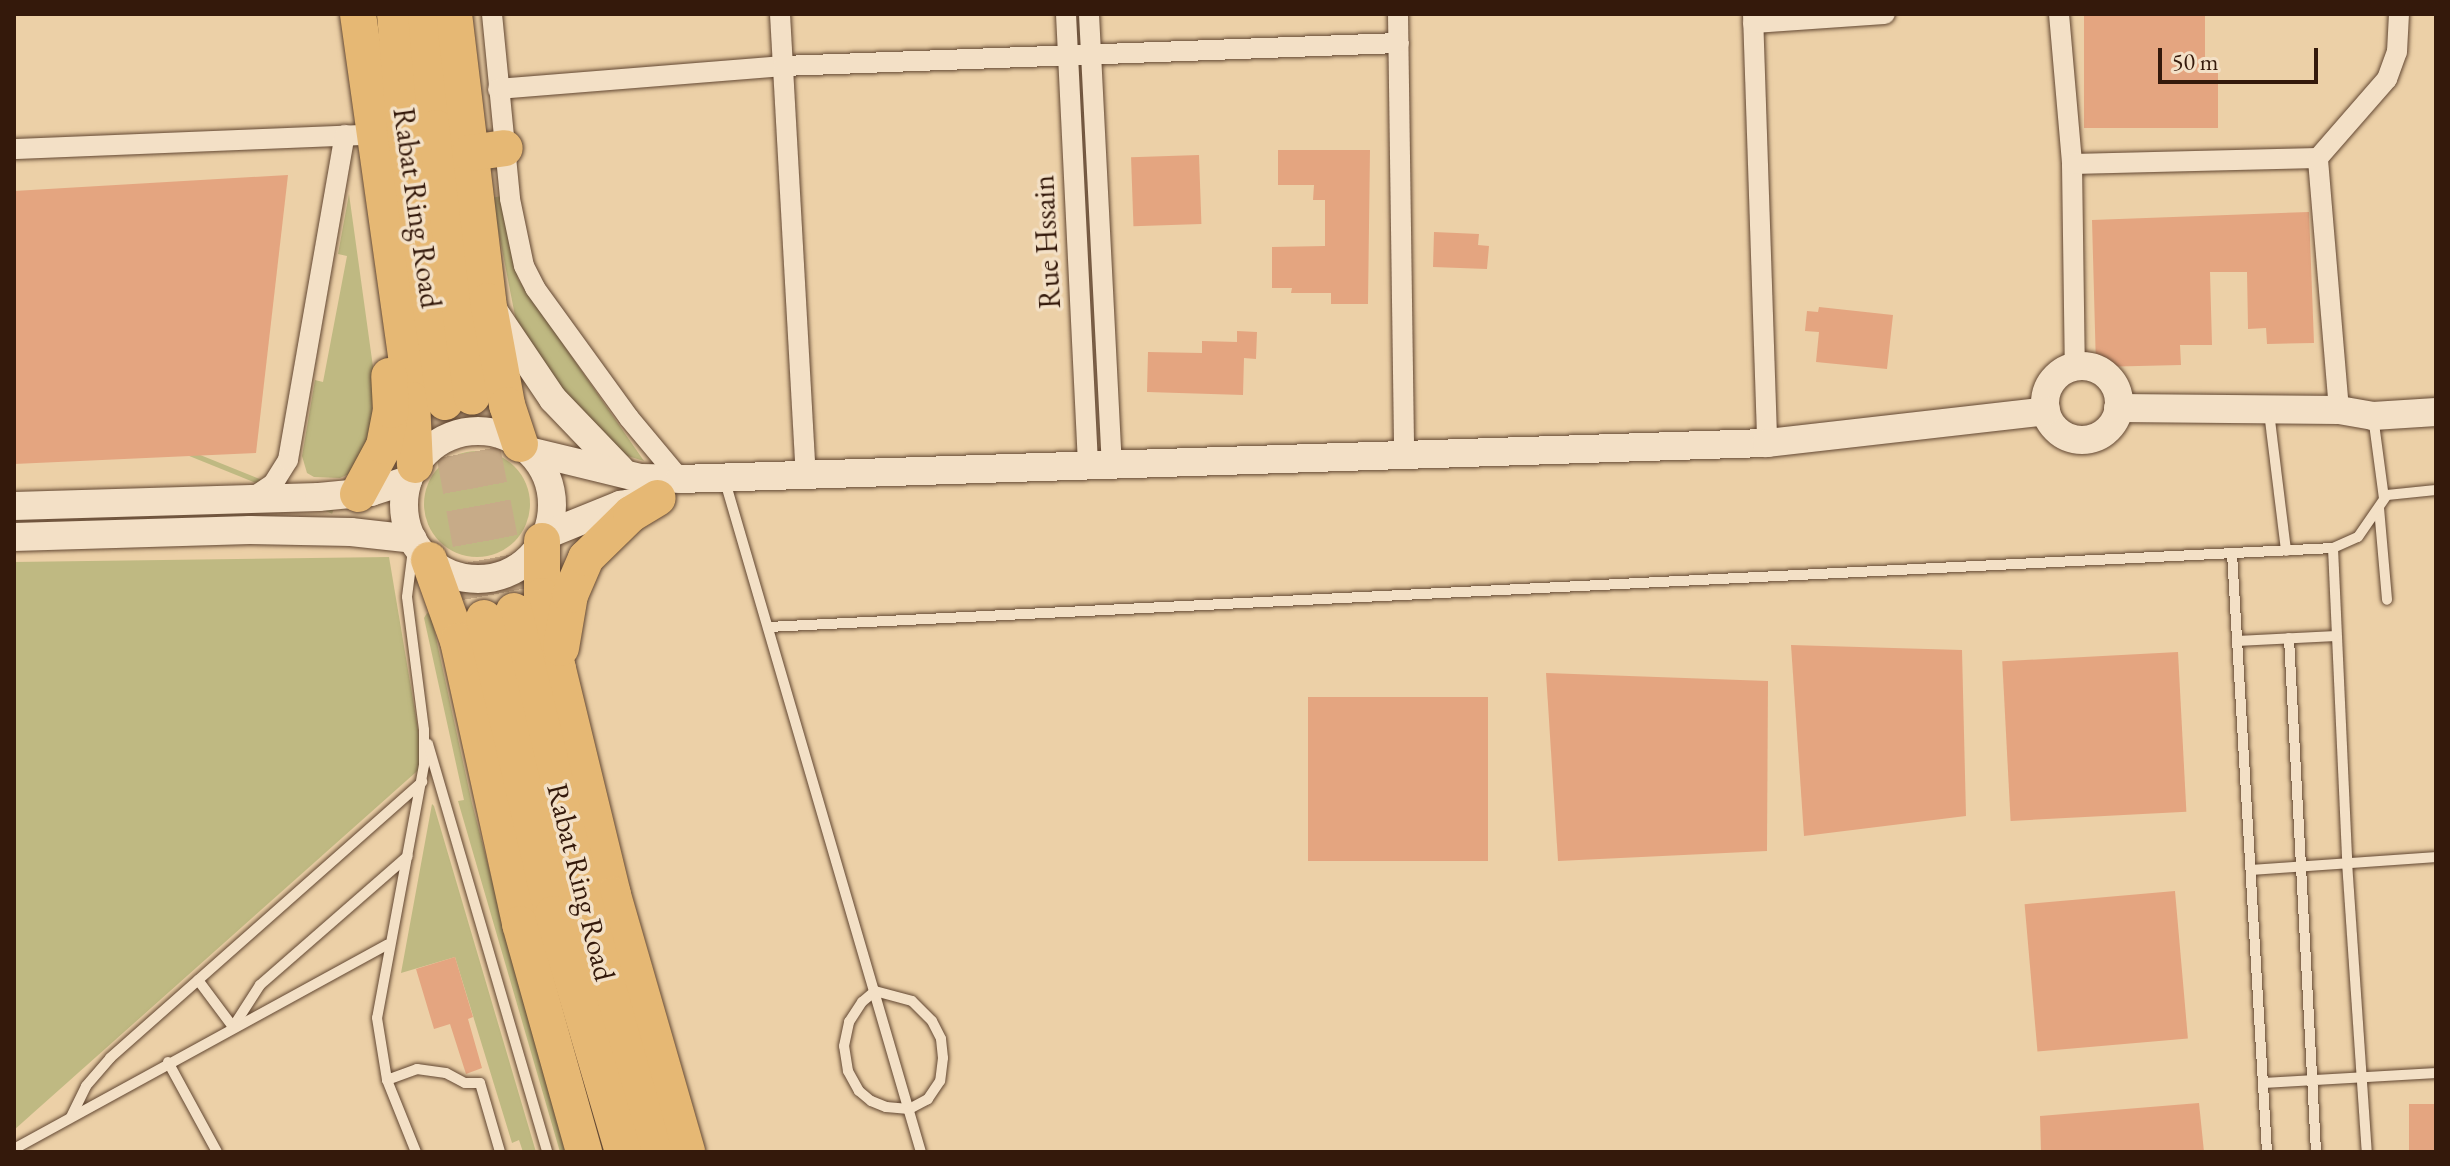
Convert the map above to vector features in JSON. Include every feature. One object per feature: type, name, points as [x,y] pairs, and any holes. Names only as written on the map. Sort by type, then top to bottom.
[{"type":"highway","points":[[358,14],[359,135],[394,277],[412,400],[412,473]]},
{"type":"highway","name":"Rabat Ring Road","points":[[395,14],[405,131],[458,399],[426,14]]},
{"type":"highway","points":[[454,14],[487,150],[488,301],[507,405],[525,447]]},
{"type":"highway","points":[[358,494],[376,463],[388,429],[391,392],[383,324],[394,277]]},
{"type":"highway","points":[[558,669],[570,595],[586,558],[631,514],[669,488]]},
{"type":"highway","points":[[544,538],[542,596],[558,669],[613,895],[687,1152]]},
{"type":"highway","points":[[418,547],[458,641],[520,924],[584,1152]]},
{"type":"highway","name":"Rabat Ring Road","points":[[623,1152],[553,914],[499,614],[654,1152]]},
{"type":"street","points":[[492,14],[498,89],[487,150],[519,248],[535,288],[629,418],[669,488]]},
{"type":"street","points":[[780,14],[806,473]]},
{"type":"street","name":"Rue Hssain","points":[[1066,14],[1100,467]]},
{"type":"street","name":"Rue Hssain","points":[[1089,14],[1100,467]]},
{"type":"street","points":[[1398,14],[1404,454]]},
{"type":"street","points":[[1767,443],[1753,19],[1885,14]]},
{"type":"street","points":[[2059,14],[2072,164],[2075,367]]},
{"type":"street","points":[[2339,410],[2318,158],[2387,79],[2397,52],[2399,14]]},
{"type":"street","points":[[498,89],[783,66],[1092,57],[1399,43]]},
{"type":"street","points":[[14,149],[359,135],[288,460],[273,484],[250,499]]},
{"type":"street","points":[[2072,164],[2318,158]]},
{"type":"street","points":[[488,301],[553,399],[622,471]]},
{"type":"street","points":[[2087,366],[2108,377],[2115,386],[2118,408],[2115,419],[2100,435],[2078,440],[2058,431],[2046,411],[2048,388],[2064,371],[2087,366]]},
{"type":"street","points":[[2118,408],[2269,412],[2339,410],[2373,416],[2436,412]]},
{"type":"street","points":[[544,538],[620,505],[669,488],[724,477],[1767,443],[2046,411]]},
{"type":"street","points":[[14,506],[358,494],[412,473],[444,439],[463,432],[503,435],[525,447],[622,471],[669,488]]},
{"type":"street","points":[[412,473],[404,510],[418,547],[444,571],[481,579],[517,568],[544,538],[551,517],[550,490],[540,465],[525,447]]},
{"type":"street","points":[[288,460],[299,483],[319,497]]},
{"type":"street","points":[[14,537],[250,530],[351,532],[418,547]]},
{"type":"lane","points":[[2269,412],[2286,551]]},
{"type":"lane","points":[[2373,416],[2387,600]]},
{"type":"lane","points":[[724,477],[921,1152]]},
{"type":"lane","points":[[768,627],[2333,548],[2358,537],[2381,502],[2394,493],[2436,490]]},
{"type":"lane","points":[[418,547],[407,597],[424,730],[547,1152]]},
{"type":"lane","points":[[2333,548],[2347,862],[2367,1152]]},
{"type":"lane","points":[[2232,553],[2267,1152]]},
{"type":"lane","points":[[2237,641],[2336,636]]},
{"type":"lane","points":[[2289,638],[2316,1152]]},
{"type":"lane","points":[[416,1152],[387,1080],[377,1018],[388,944],[422,782],[424,730]]},
{"type":"lane","points":[[71,1117],[96,1072],[422,782]]},
{"type":"lane","points":[[233,1027],[260,985],[408,856]]},
{"type":"lane","points":[[2252,870],[2436,857]]},
{"type":"lane","points":[[14,1149],[388,944]]},
{"type":"lane","points":[[198,980],[233,1027]]},
{"type":"lane","points":[[875,991],[903,997],[920,1007],[941,1039],[943,1067],[940,1081],[928,1099],[909,1109],[886,1107],[871,1101],[859,1091],[848,1071],[844,1046],[849,1022],[857,1008],[875,991]]},
{"type":"lane","points":[[168,1062],[217,1152]]},
{"type":"lane","points":[[387,1080],[417,1069],[446,1073],[465,1083],[480,1083],[500,1152]]},
{"type":"lane","points":[[2264,1083],[2436,1073]]},
{"type":"shaded area","points":[[349,194],[374,374],[371,433],[349,474],[340,478],[314,477],[307,473],[302,456],[315,380],[323,382],[347,256],[338,254]]},
{"type":"shaded area","points":[[501,196],[518,279],[644,461],[608,450],[536,368],[517,326],[492,198]]},
{"type":"shaded area","points":[[37,389],[334,509],[332,514],[35,394]]},
{"type":"shaded area","points":[[477,451],[497,455],[514,467],[526,484],[530,504],[526,524],[514,541],[497,553],[477,557],[457,553],[440,541],[428,524],[424,504],[428,484],[440,467],[457,455]]},
{"type":"shaded area","points":[[389,557],[424,765],[14,1130],[14,562]]},
{"type":"shaded area","points":[[427,613],[431,615],[472,803],[513,961],[570,1152],[560,1152],[458,801],[464,800],[424,618]]},
{"type":"shaded area","points":[[432,804],[536,1152],[523,1152],[519,1140],[512,1143],[455,957],[401,973]]},
{"type":"building","points":[[2084,14],[2205,14],[2205,59],[2218,59],[2218,128],[2084,128]]},
{"type":"building","points":[[1278,150],[1370,150],[1368,304],[1331,304],[1331,293],[1291,293],[1292,288],[1272,288],[1272,247],[1325,246],[1325,200],[1313,200],[1314,185],[1278,185]]},
{"type":"building","points":[[1199,155],[1201,224],[1133,226],[1131,157]]},
{"type":"building","points":[[288,175],[256,453],[14,464],[14,191]]},
{"type":"building","points":[[2309,212],[2314,343],[2267,344],[2266,328],[2248,329],[2247,272],[2210,272],[2212,345],[2180,345],[2181,365],[2096,367],[2092,220]]},
{"type":"building","points":[[1434,232],[1479,234],[1478,245],[1489,246],[1487,269],[1433,267]]},
{"type":"building","points":[[1819,307],[1893,315],[1887,369],[1816,362],[1819,332],[1805,331],[1807,311],[1818,312]]},
{"type":"building","points":[[1237,331],[1257,332],[1256,359],[1244,358],[1243,395],[1147,392],[1148,352],[1202,353],[1202,341],[1237,342]]},
{"type":"building","points":[[1791,645],[1962,650],[1966,816],[1804,836]]},
{"type":"building","points":[[2178,652],[2186,812],[2011,821],[2002,661]]},
{"type":"building","points":[[1546,673],[1768,681],[1767,851],[1558,861]]},
{"type":"building","points":[[1308,697],[1488,697],[1488,861],[1308,861]]},
{"type":"building","points":[[2175,891],[2188,1038],[2037,1052],[2025,904]]},
{"type":"building","points":[[455,957],[473,1017],[468,1019],[482,1068],[466,1074],[450,1024],[434,1029],[416,969]]},
{"type":"building","points":[[2199,1103],[2204,1152],[2041,1152],[2040,1116]]},
{"type":"building","points":[[2409,1104],[2436,1104],[2436,1152],[2409,1152]]},
{"type":"tunnel","points":[[472,397],[514,611]]},
{"type":"tunnel","points":[[445,402],[484,618]]}]
